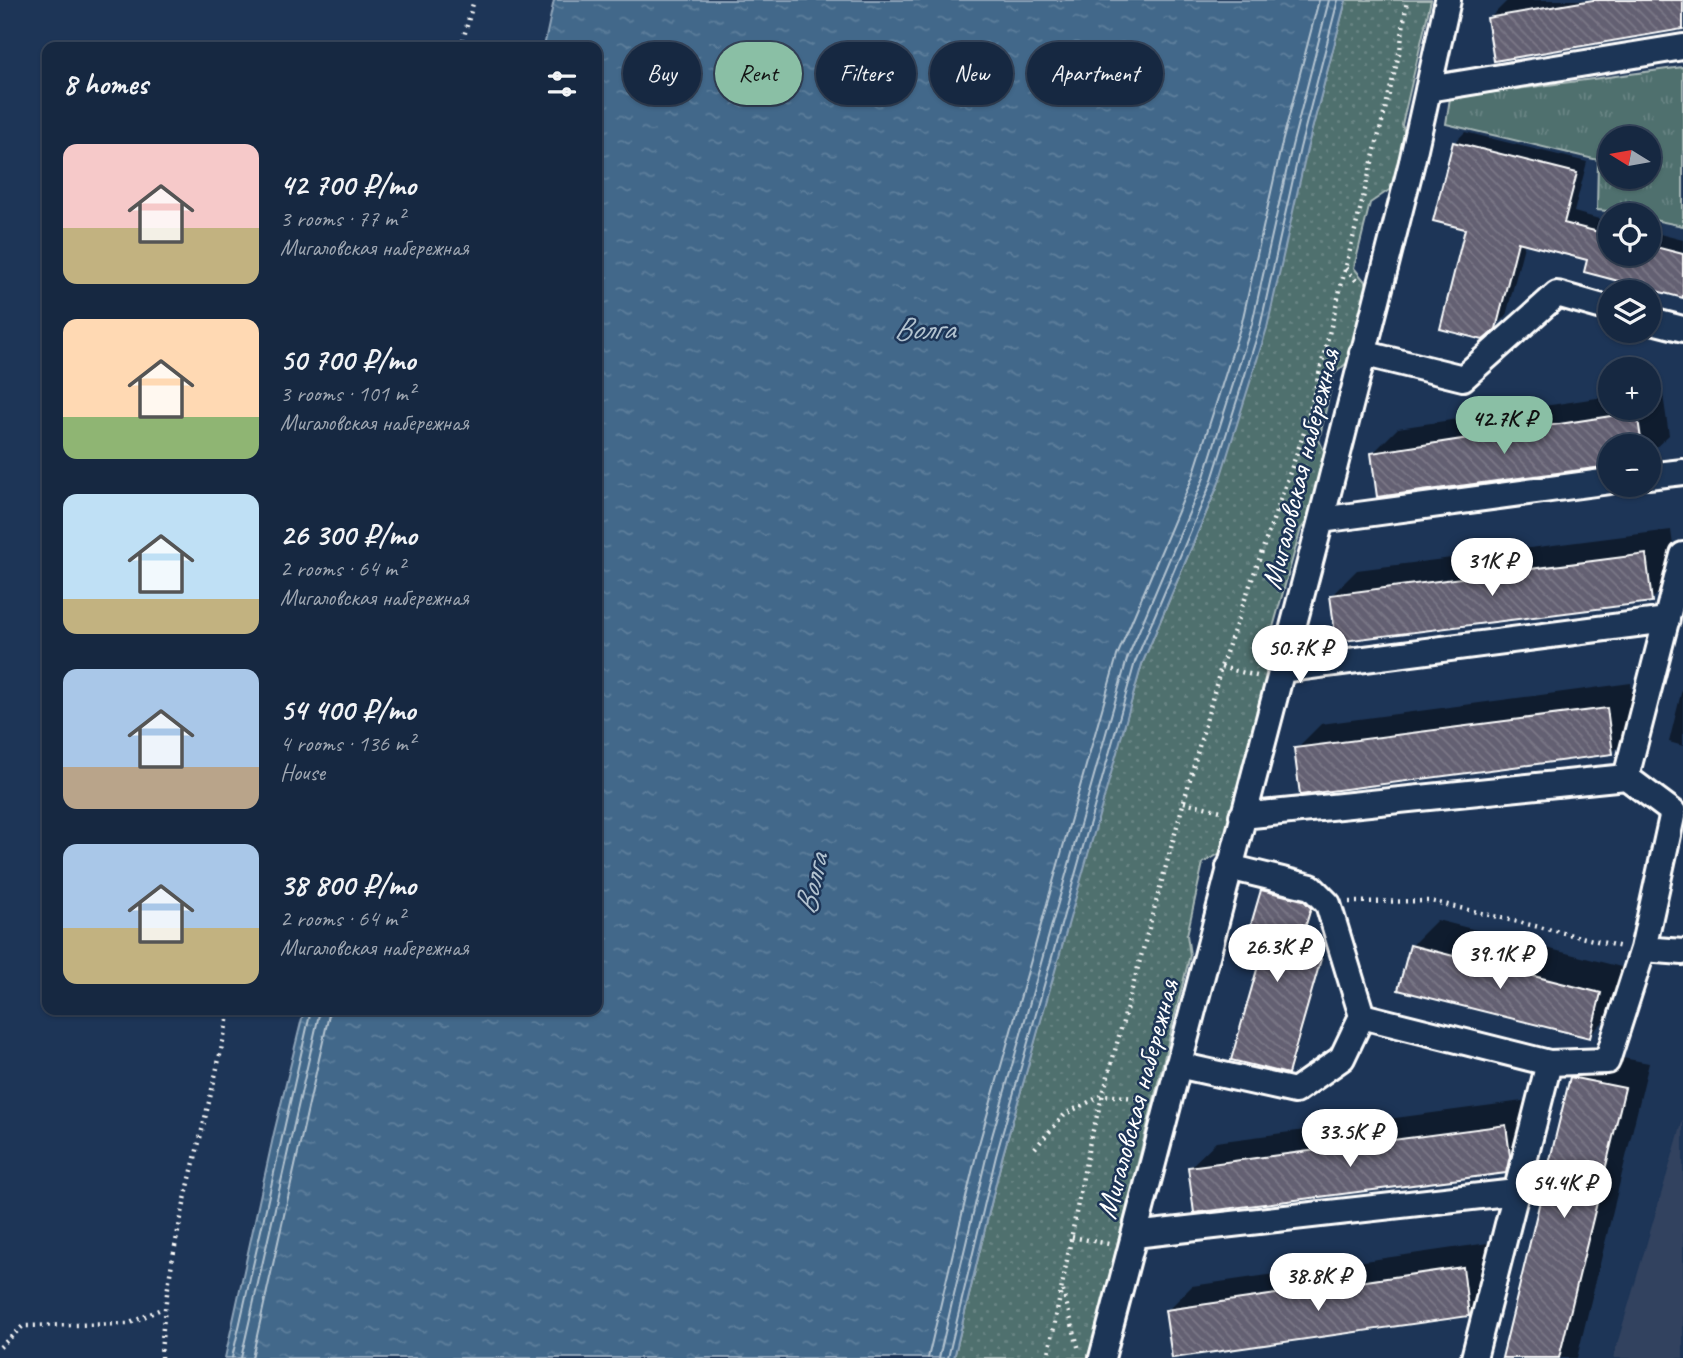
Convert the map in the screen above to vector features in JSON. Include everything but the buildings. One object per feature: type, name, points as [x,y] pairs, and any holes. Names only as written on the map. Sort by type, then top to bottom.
[{"type":"street","name":"Мигаловская набережная","points":[[1102,1358],[1321,520],[1448,0]]},
{"type":"street","points":[[1428,89],[1683,47]]},
{"type":"street","points":[[1362,354],[1463,378],[1557,294],[1598,306]]},
{"type":"street","points":[[1661,323],[1683,329]]},
{"type":"street","points":[[1661,475],[1683,472]]},
{"type":"street","points":[[1321,520],[1598,483]]},
{"type":"street","points":[[1626,777],[1683,555]]},
{"type":"street","points":[[1280,670],[1667,620]]},
{"type":"street","points":[[1242,816],[1626,777],[1673,811],[1643,949],[1607,1061],[1549,1063],[1362,1016]]},
{"type":"street","points":[[1178,1065],[1295,1091],[1342,1058],[1362,1016],[1328,904],[1311,887],[1229,867]]},
{"type":"street","points":[[1643,949],[1683,952]]},
{"type":"street","points":[[1467,1357],[1516,1192],[1549,1063]]},
{"type":"street","points":[[1132,1241],[1516,1192]]},
{"type":"path","points":[[462,42],[474,0]]},
{"type":"path","points":[[1048,1358],[1090,1141],[1221,667],[1305,430],[1400,50],[1407,0]]},
{"type":"path","points":[[1221,667],[1244,673]]},
{"type":"path","points":[[1184,802],[1207,808]]},
{"type":"path","points":[[1328,904],[1431,901],[1621,947],[1643,949]]},
{"type":"path","points":[[162,1358],[163,1308],[180,1214],[228,1015]]},
{"type":"path","points":[[1035,1148],[1065,1114],[1103,1095],[1126,1096]]},
{"type":"path","points":[[1072,1237],[1132,1241]]},
{"type":"path","points":[[1062,1288],[1082,1358]]},
{"type":"path","points":[[0,1347],[23,1325],[128,1324],[163,1308]]},
{"type":"shaded area","points":[[1683,1120],[1683,1358],[1613,1358]]},
{"type":"green space","points":[[1346,0],[1431,0],[1402,125],[1408,143],[1398,184],[1370,203],[1354,268],[1371,289],[1349,361],[1334,374],[1319,440],[1328,460],[1314,511],[1301,529],[1266,652],[1274,664],[1224,851],[1203,863],[1187,935],[1190,955],[1089,1358],[954,1358],[1002,1158],[1107,784],[1142,664],[1218,485]]},
{"type":"green space","points":[[1683,67],[1683,226],[1661,221],[1661,203],[1598,203],[1597,210],[1598,160],[1446,124],[1450,98]]},
{"type":"water","name":"Волга","points":[[554,0],[1346,0],[1307,149],[1267,328],[1218,485],[1142,664],[1002,1158],[954,1358],[225,1358],[303,1015],[602,1015],[602,42],[545,42]]}]
